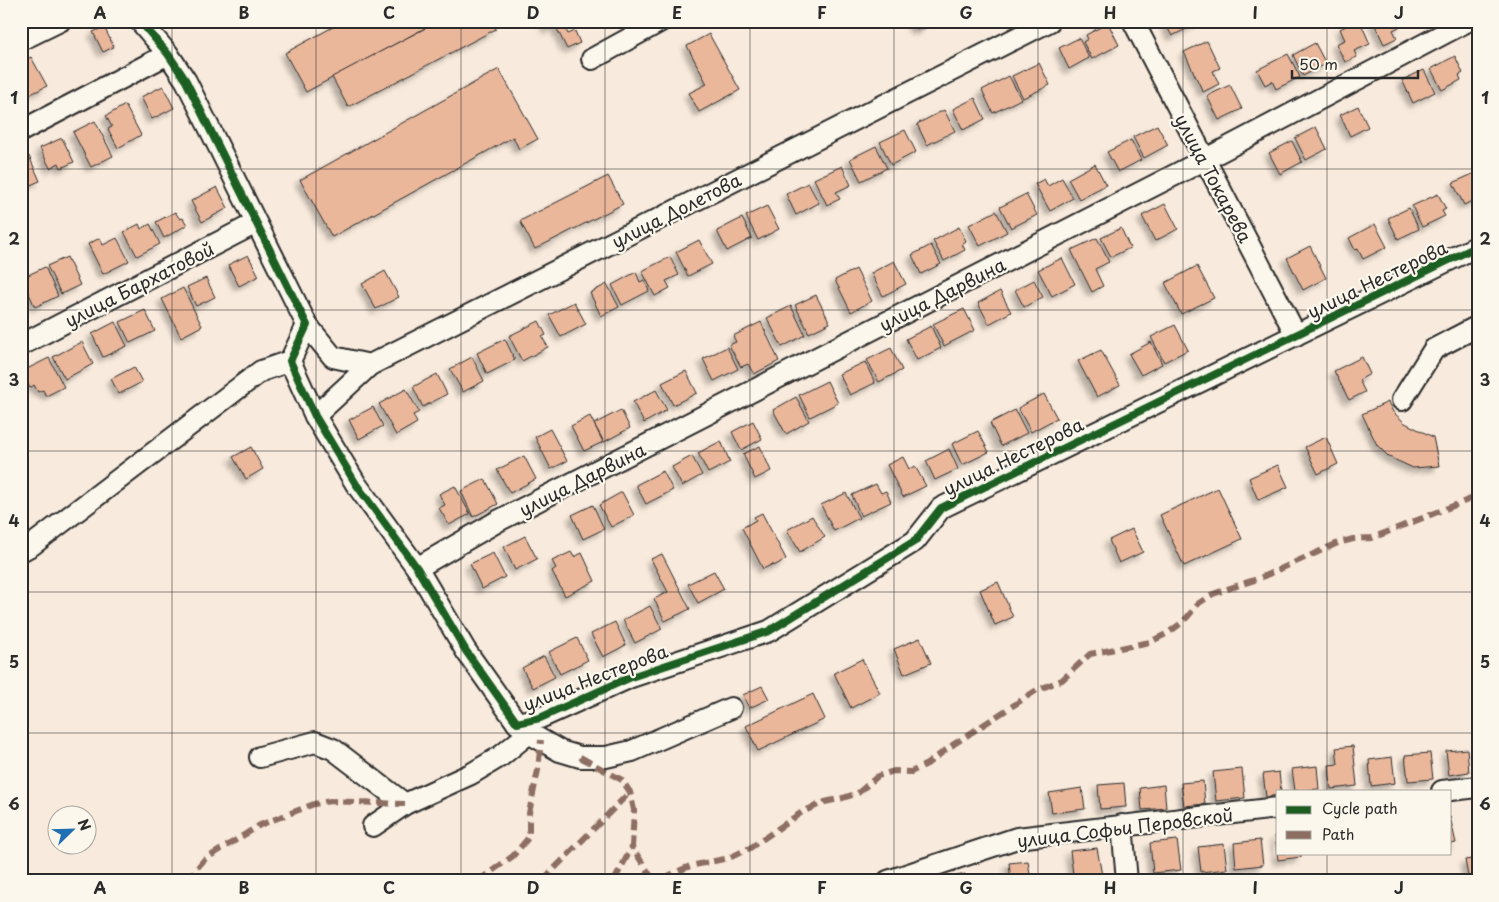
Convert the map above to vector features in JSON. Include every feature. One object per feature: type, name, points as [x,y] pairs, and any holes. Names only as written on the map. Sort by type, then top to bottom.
[{"type":"street","points":[[21,40],[60,21]]},
{"type":"street","points":[[140,21],[168,54],[186,81],[307,325],[332,357],[370,364]]},
{"type":"street","points":[[592,58],[661,21]]},
{"type":"street","name":"улица Долетова","points":[[314,416],[370,364],[1050,21]]},
{"type":"street","name":"улица Токарева","points":[[1133,21],[1296,335]]},
{"type":"street","name":"улица Дарвина","points":[[417,568],[498,521],[1204,160],[1468,21]]},
{"type":"street","points":[[21,131],[168,54]]},
{"type":"street","name":"улица Бархатовой","points":[[21,345],[256,224]]},
{"type":"street","name":"улица Нестерова","points":[[523,728],[540,718],[631,676],[769,631],[915,541],[941,508],[1478,246]]},
{"type":"street","points":[[21,551],[32,545],[261,370],[290,361],[307,325]]},
{"type":"street","points":[[1402,400],[1434,349],[1478,326]]},
{"type":"street","points":[[290,361],[314,416],[356,484],[417,568],[466,651],[523,728],[560,751],[580,757],[606,757],[632,751],[732,708]]},
{"type":"street","points":[[373,826],[405,804],[471,774],[501,756],[523,728]]},
{"type":"street","points":[[260,757],[316,742],[333,749],[405,804]]},
{"type":"street","points":[[1451,790],[1478,787]]},
{"type":"street","name":"улица Софьи Перовской","points":[[888,881],[1017,838],[1276,808]]},
{"type":"street","points":[[1122,825],[1127,881]]},
{"type":"building","points":[[344,21],[438,21],[306,92],[285,53]]},
{"type":"building","points":[[439,21],[492,21],[496,29],[348,107],[332,77]]},
{"type":"building","points":[[544,21],[562,21],[568,34],[575,31],[580,43],[567,49],[555,25],[548,29]]},
{"type":"building","points":[[911,21],[929,21],[925,28],[920,30],[914,27]]},
{"type":"building","points":[[1164,21],[1195,21],[1196,24],[1172,36]]},
{"type":"building","points":[[1360,21],[1370,44],[1354,51],[1357,57],[1345,62],[1336,44],[1345,40],[1340,29]]},
{"type":"building","points":[[1373,21],[1399,21],[1401,26],[1393,30],[1397,38],[1384,44]]},
{"type":"building","points":[[1108,23],[1119,45],[1092,59],[1083,42],[1088,39],[1086,35]]},
{"type":"building","points":[[104,27],[114,47],[103,52],[93,32]]},
{"type":"building","points":[[709,34],[740,90],[699,112],[689,93],[707,84],[687,46]]},
{"type":"building","points":[[1079,38],[1089,58],[1069,69],[1059,48]]},
{"type":"building","points":[[1207,41],[1220,68],[1213,71],[1219,84],[1203,92],[1184,52]]},
{"type":"building","points":[[1315,43],[1326,64],[1303,76],[1293,55]]},
{"type":"building","points":[[1288,54],[1300,77],[1276,89],[1272,81],[1265,85],[1257,70]]},
{"type":"building","points":[[1455,56],[1463,73],[1459,75],[1461,80],[1442,90],[1431,69]]},
{"type":"building","points":[[31,57],[47,86],[21,99],[21,62]]},
{"type":"building","points":[[1039,63],[1050,85],[1023,98],[1012,76]]},
{"type":"building","points":[[499,69],[538,139],[519,149],[513,137],[332,237],[300,180]]},
{"type":"building","points":[[1424,70],[1435,92],[1413,103],[1402,80]]},
{"type":"building","points":[[1009,76],[1021,99],[993,113],[982,90]]},
{"type":"building","points":[[1230,85],[1242,109],[1219,120],[1207,96]]},
{"type":"building","points":[[163,86],[174,108],[152,119],[141,97]]},
{"type":"building","points":[[975,98],[985,119],[963,130],[953,109]]},
{"type":"building","points":[[125,105],[141,135],[118,148],[108,129],[112,127],[106,116]]},
{"type":"building","points":[[1358,106],[1368,127],[1350,136],[1340,115]]},
{"type":"building","points":[[944,110],[955,131],[927,145],[917,124]]},
{"type":"building","points":[[95,121],[113,156],[91,167],[73,132]]},
{"type":"building","points":[[1157,125],[1168,145],[1144,158],[1133,137]]},
{"type":"building","points":[[1316,127],[1327,149],[1306,160],[1295,138]]},
{"type":"building","points":[[905,130],[916,152],[891,165],[880,142]]},
{"type":"building","points":[[62,138],[74,162],[61,168],[59,163],[50,168],[40,148]]},
{"type":"building","points":[[1131,140],[1141,160],[1118,172],[1107,152]]},
{"type":"building","points":[[1292,141],[1302,162],[1280,174],[1269,153]]},
{"type":"building","points":[[876,146],[887,168],[861,181],[850,159]]},
{"type":"building","points":[[29,156],[40,181],[23,188],[21,184],[21,159]]},
{"type":"building","points":[[1095,164],[1106,185],[1079,199],[1068,179]]},
{"type":"building","points":[[842,166],[851,185],[836,192],[840,199],[827,205],[814,179]]},
{"type":"building","points":[[1477,172],[1478,198],[1464,205],[1453,183]]},
{"type":"building","points":[[608,176],[623,204],[535,249],[520,221]]},
{"type":"building","points":[[1062,178],[1073,198],[1050,211],[1035,184],[1044,179],[1048,186]]},
{"type":"building","points":[[808,183],[819,203],[796,215],[786,194]]},
{"type":"building","points":[[217,187],[228,208],[202,222],[191,201]]},
{"type":"building","points":[[1026,194],[1037,215],[1011,228],[1000,207]]},
{"type":"building","points":[[1438,194],[1446,209],[1442,211],[1445,216],[1422,227],[1412,206]]},
{"type":"building","points":[[1165,204],[1178,229],[1155,241],[1142,216]]},
{"type":"building","points":[[767,206],[779,229],[758,240],[746,216]]},
{"type":"building","points":[[1409,208],[1419,229],[1398,239],[1388,218]]},
{"type":"building","points":[[996,211],[1007,232],[980,246],[969,225]]},
{"type":"building","points":[[175,212],[180,219],[183,218],[187,225],[164,238],[156,222]]},
{"type":"building","points":[[742,218],[752,238],[727,251],[717,231]]},
{"type":"building","points":[[139,224],[141,229],[150,224],[160,244],[137,256],[124,232]]},
{"type":"building","points":[[1375,224],[1387,247],[1363,259],[1358,249],[1355,250],[1349,238]]},
{"type":"building","points":[[959,227],[966,241],[962,244],[965,250],[944,261],[933,241]]},
{"type":"building","points":[[1121,228],[1130,248],[1111,257],[1101,238]]},
{"type":"building","points":[[100,238],[103,245],[117,238],[129,261],[103,274],[88,244]]},
{"type":"building","points":[[1097,238],[1109,262],[1095,269],[1103,286],[1092,292],[1071,250]]},
{"type":"building","points":[[699,240],[712,264],[688,276],[676,252]]},
{"type":"building","points":[[931,245],[941,264],[921,274],[912,255]]},
{"type":"building","points":[[1310,246],[1326,278],[1303,290],[1287,258]]},
{"type":"building","points":[[248,255],[259,276],[239,286],[228,265]]},
{"type":"building","points":[[67,257],[80,285],[61,294],[47,266]]},
{"type":"building","points":[[670,257],[679,275],[666,281],[670,288],[655,296],[642,271]]},
{"type":"building","points":[[1062,258],[1075,284],[1052,296],[1038,270]]},
{"type":"building","points":[[894,261],[906,284],[883,296],[871,273]]},
{"type":"building","points":[[1197,266],[1214,298],[1181,314],[1165,283]]},
{"type":"building","points":[[45,267],[58,296],[35,307],[22,278]]},
{"type":"building","points":[[856,269],[872,301],[851,312],[835,280]]},
{"type":"building","points":[[385,271],[399,297],[376,309],[362,284]]},
{"type":"building","points":[[636,272],[640,282],[644,280],[649,291],[622,305],[612,285]]},
{"type":"building","points":[[206,278],[215,297],[196,306],[187,287]]},
{"type":"building","points":[[1034,280],[1043,297],[1024,307],[1015,290]]},
{"type":"building","points":[[607,284],[619,307],[601,316],[590,293]]},
{"type":"building","points":[[183,288],[202,326],[181,337],[162,299]]},
{"type":"building","points":[[1000,291],[1011,312],[989,324],[978,303]]},
{"type":"building","points":[[816,295],[830,323],[809,333],[795,305]]},
{"type":"building","points":[[574,302],[586,324],[561,337],[549,315]]},
{"type":"building","points":[[791,306],[805,335],[782,347],[767,318]]},
{"type":"building","points":[[964,309],[975,330],[944,346],[933,324]]},
{"type":"building","points":[[145,310],[155,331],[130,343],[120,322]]},
{"type":"building","points":[[539,321],[546,335],[542,337],[548,347],[522,361],[509,336]]},
{"type":"building","points":[[115,322],[127,346],[103,357],[92,334]]},
{"type":"building","points":[[761,322],[779,361],[754,374],[748,364],[741,367],[729,345],[736,342],[733,336]]},
{"type":"building","points":[[1175,325],[1188,350],[1164,362],[1151,337]]},
{"type":"building","points":[[931,326],[941,348],[917,360],[906,339]]},
{"type":"building","points":[[505,339],[515,360],[487,374],[477,353]]},
{"type":"building","points":[[82,342],[93,364],[65,379],[53,357]]},
{"type":"building","points":[[1151,342],[1162,364],[1141,375],[1129,354]]},
{"type":"building","points":[[727,347],[738,369],[714,381],[703,359]]},
{"type":"building","points":[[891,348],[902,370],[879,382],[867,360]]},
{"type":"building","points":[[1101,350],[1120,385],[1097,397],[1078,361]]},
{"type":"building","points":[[472,357],[484,381],[463,392],[450,369]]},
{"type":"building","points":[[1362,357],[1370,374],[1359,380],[1365,392],[1349,400],[1334,371]]},
{"type":"building","points":[[49,358],[64,387],[46,396],[43,390],[38,392],[34,385],[30,388],[21,372]]},
{"type":"building","points":[[865,362],[875,383],[850,395],[839,374]]},
{"type":"building","points":[[134,367],[142,382],[119,394],[111,379]]},
{"type":"building","points":[[686,371],[697,393],[673,405],[662,383]]},
{"type":"building","points":[[437,374],[447,394],[423,407],[413,387]]},
{"type":"building","points":[[827,381],[838,403],[810,417],[799,395]]},
{"type":"building","points":[[406,389],[419,412],[413,415],[417,423],[396,435],[379,404]]},
{"type":"building","points":[[656,390],[667,410],[644,423],[633,402]]},
{"type":"building","points":[[1044,394],[1057,418],[1031,432],[1018,408]]},
{"type":"building","points":[[796,397],[809,421],[786,434],[773,410]]},
{"type":"building","points":[[1388,402],[1393,412],[1405,423],[1433,437],[1439,466],[1413,468],[1389,457],[1377,445],[1362,414]]},
{"type":"building","points":[[373,407],[383,426],[359,439],[349,420]]},
{"type":"building","points":[[621,410],[630,428],[604,442],[594,424]]},
{"type":"building","points":[[1015,410],[1027,433],[1001,446],[990,423]]},
{"type":"building","points":[[590,416],[603,442],[584,451],[571,426]]},
{"type":"building","points":[[753,421],[762,439],[741,450],[732,432]]},
{"type":"building","points":[[550,429],[567,461],[551,469],[535,437]]},
{"type":"building","points":[[978,431],[989,452],[962,465],[952,444]]},
{"type":"building","points":[[1326,437],[1338,464],[1318,474],[1305,447]]},
{"type":"building","points":[[721,441],[730,462],[708,473],[698,453]]},
{"type":"building","points":[[760,446],[771,471],[755,479],[743,454]]},
{"type":"building","points":[[251,447],[263,469],[246,479],[233,457]]},
{"type":"building","points":[[949,449],[958,469],[935,480],[926,461]]},
{"type":"building","points":[[524,456],[536,479],[510,493],[497,470]]},
{"type":"building","points":[[692,456],[702,475],[682,486],[672,467]]},
{"type":"building","points":[[903,457],[909,469],[915,466],[926,486],[903,497],[887,465]]},
{"type":"building","points":[[1278,465],[1288,487],[1258,500],[1249,478]]},
{"type":"building","points":[[663,471],[673,490],[646,504],[636,485]]},
{"type":"building","points":[[485,479],[498,504],[473,517],[461,491]]},
{"type":"building","points":[[876,484],[881,493],[886,491],[891,502],[861,516],[852,495]]},
{"type":"building","points":[[455,486],[470,514],[449,525],[439,508],[445,505],[439,494]]},
{"type":"building","points":[[1218,488],[1242,539],[1184,566],[1160,515]]},
{"type":"building","points":[[622,492],[634,515],[611,527],[599,505]]},
{"type":"building","points":[[846,493],[859,518],[834,531],[821,505]]},
{"type":"building","points":[[593,505],[604,529],[583,539],[572,515]]},
{"type":"building","points":[[762,513],[786,559],[774,566],[773,564],[763,569],[742,528],[756,520],[754,517]]},
{"type":"building","points":[[812,516],[825,537],[800,552],[787,530]]},
{"type":"building","points":[[1132,529],[1143,552],[1119,563],[1109,540]]},
{"type":"building","points":[[525,536],[537,559],[515,570],[504,547]]},
{"type":"building","points":[[571,552],[574,557],[582,553],[595,581],[565,596],[552,571],[556,568],[552,561]]},
{"type":"building","points":[[493,553],[505,577],[482,589],[470,564]]},
{"type":"building","points":[[662,554],[690,609],[665,621],[654,599],[668,592],[651,559]]},
{"type":"building","points":[[714,571],[724,589],[698,603],[688,584]]},
{"type":"building","points":[[998,582],[1013,617],[995,625],[980,590]]},
{"type":"building","points":[[650,606],[662,629],[635,643],[623,620]]},
{"type":"building","points":[[615,622],[626,645],[603,657],[591,634]]},
{"type":"building","points":[[577,638],[588,660],[560,674],[549,652]]},
{"type":"building","points":[[920,638],[931,663],[904,674],[894,649]]},
{"type":"building","points":[[544,656],[555,677],[533,688],[522,668]]},
{"type":"building","points":[[862,659],[880,693],[851,708],[834,673]]},
{"type":"building","points":[[762,686],[769,699],[749,708],[743,695]]},
{"type":"building","points":[[813,694],[825,719],[758,751],[746,726]]},
{"type":"building","points":[[1353,746],[1357,786],[1331,789],[1329,765],[1338,764],[1336,748]]},
{"type":"building","points":[[1467,749],[1469,772],[1449,775],[1446,751]]},
{"type":"building","points":[[1430,753],[1433,779],[1408,781],[1405,755]]},
{"type":"building","points":[[1392,757],[1395,783],[1371,786],[1369,760]]},
{"type":"building","points":[[1317,766],[1319,789],[1295,790],[1292,769]]},
{"type":"building","points":[[1242,769],[1245,798],[1216,801],[1213,772]]},
{"type":"building","points":[[1279,772],[1281,790],[1276,790],[1276,795],[1266,797],[1263,774]]},
{"type":"building","points":[[1203,781],[1205,804],[1184,806],[1181,783]]},
{"type":"building","points":[[1124,783],[1126,807],[1100,809],[1098,785]]},
{"type":"building","points":[[1164,785],[1166,808],[1142,810],[1140,788]]},
{"type":"building","points":[[1082,788],[1085,809],[1052,813],[1049,793]]},
{"type":"building","points":[[1452,826],[1456,843],[1452,844]]},
{"type":"building","points":[[1177,840],[1181,870],[1153,873],[1150,843]]},
{"type":"building","points":[[1260,840],[1263,865],[1236,868],[1234,843]]},
{"type":"building","points":[[1224,844],[1227,869],[1201,872],[1198,847]]},
{"type":"building","points":[[1097,848],[1103,881],[1074,881],[1070,851]]},
{"type":"building","points":[[1277,854],[1301,854],[1301,857],[1278,860]]},
{"type":"building","points":[[1478,858],[1478,881],[1469,881],[1465,860]]},
{"type":"building","points":[[1028,861],[1031,881],[1011,881],[1009,863]]},
{"type":"building","points":[[965,874],[966,881],[936,881]]},
{"type":"marked path","points":[[664,881],[670,875],[690,866],[729,858],[750,848],[802,812],[825,802],[858,793],[878,776],[894,771],[911,772],[927,764],[954,744],[1037,690],[1062,680],[1090,654],[1150,642],[1168,633],[1184,621],[1199,603],[1213,594],[1260,578],[1338,543],[1353,539],[1372,538],[1478,496]]},
{"type":"marked path","points":[[478,881],[513,856],[529,837],[529,813],[538,770],[541,740]]},
{"type":"marked path","points":[[580,757],[622,780],[630,792],[634,810],[632,847],[654,881]]},
{"type":"marked path","points":[[542,881],[630,792]]},
{"type":"marked path","points":[[186,881],[204,860],[260,825],[314,804],[330,801],[405,804]]},
{"type":"marked path","points":[[614,881],[632,847]]},
{"type":"cycle path","points":[[140,21],[168,54],[186,81],[307,325],[290,361],[315,416],[356,484],[417,568],[466,651],[517,723],[540,718],[631,677],[769,631],[915,541],[941,508],[1478,246]]}]
